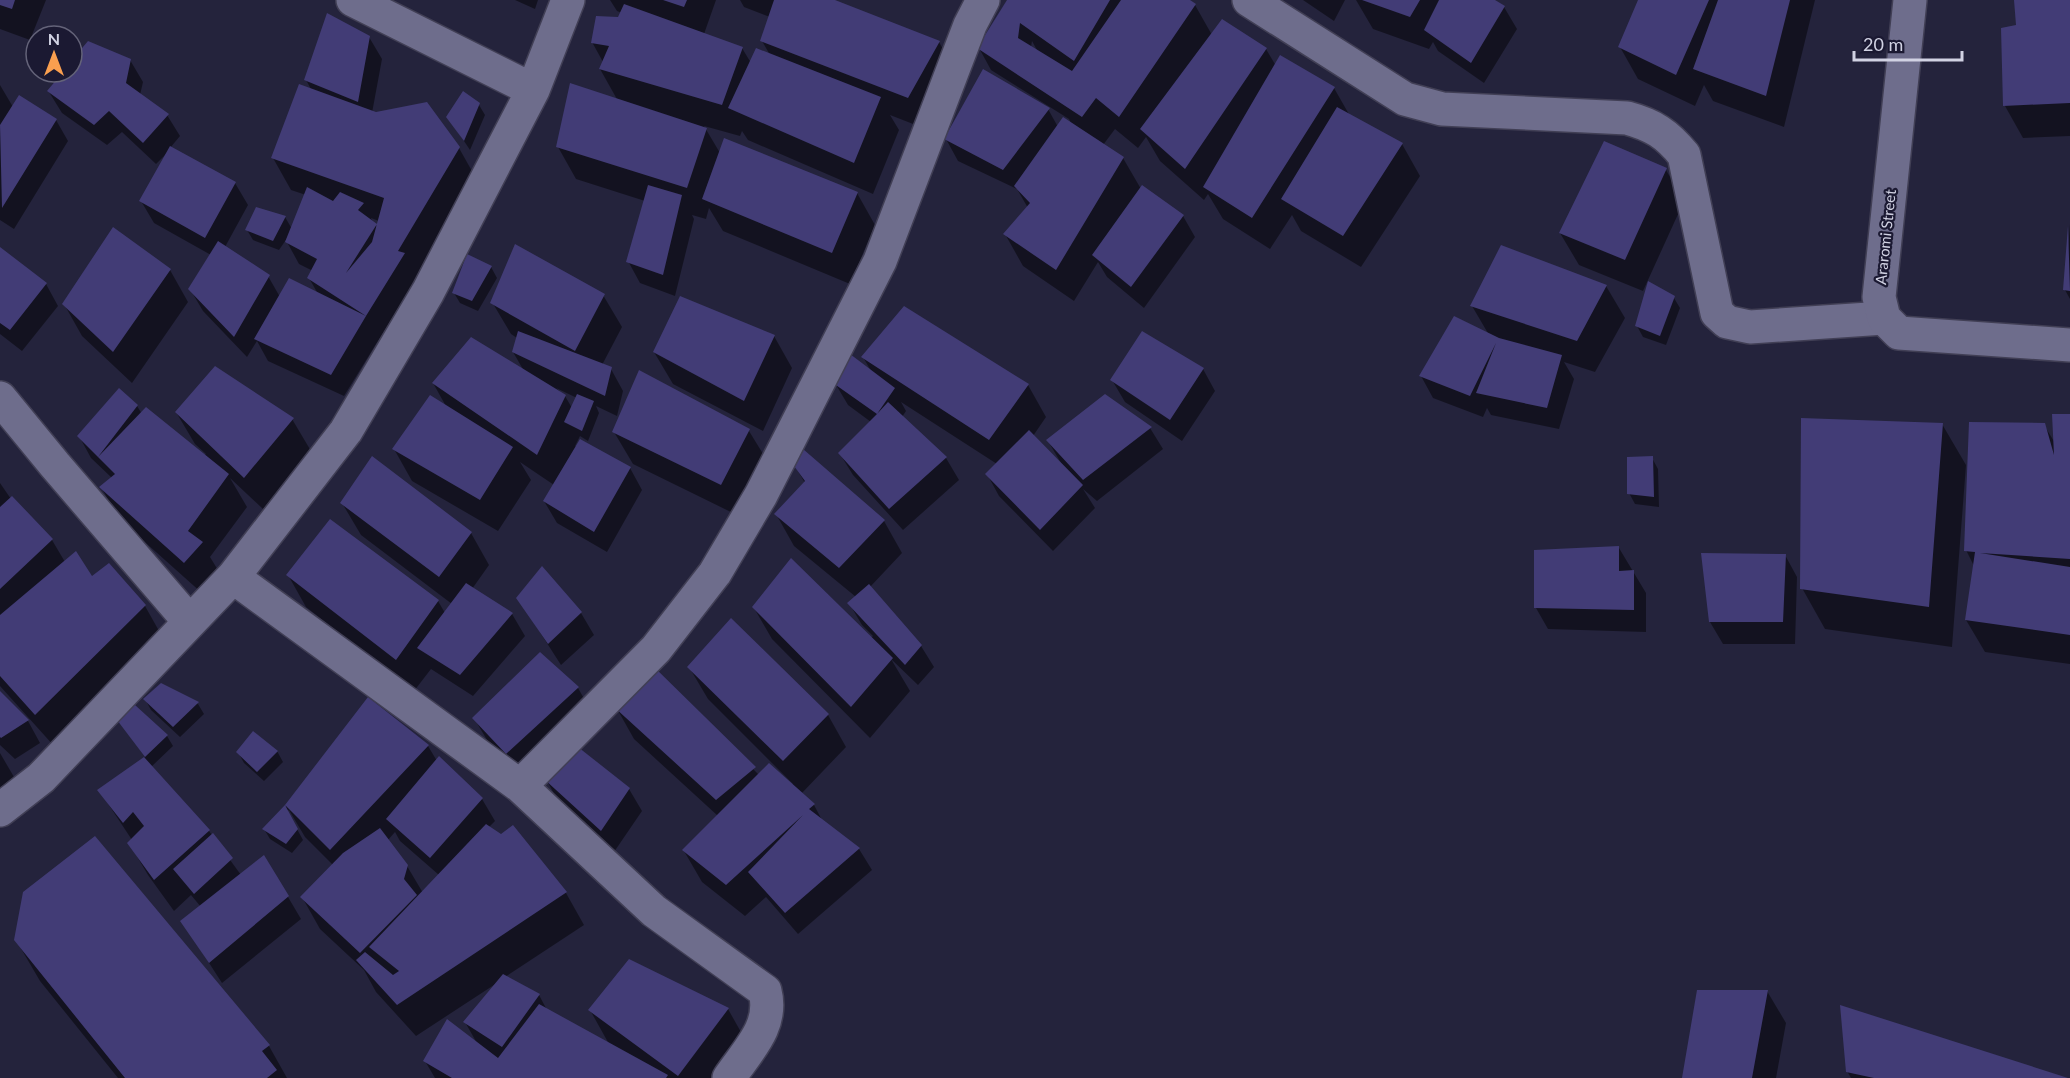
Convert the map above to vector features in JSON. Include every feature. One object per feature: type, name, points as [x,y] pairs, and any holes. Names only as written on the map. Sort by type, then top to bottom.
[{"type":"street","points":[[353,0],[533,90]]},
{"type":"street","points":[[0,810],[41,778],[189,621],[234,577],[346,431],[428,292],[533,90],[568,0]]},
{"type":"street","points":[[520,786],[656,650],[715,573],[761,495],[880,261],[970,25],[983,0]]},
{"type":"street","points":[[1248,0],[1418,105],[1442,109],[1627,118],[1650,124],[1669,136],[1684,155],[1717,313],[1727,322],[1750,327],[1884,318],[1899,333],[2070,345]]},
{"type":"street","name":"Araromi Street","points":[[1884,318],[1879,297],[1910,0]]},
{"type":"street","points":[[0,398],[189,621]]},
{"type":"street","points":[[234,577],[520,786],[654,911],[765,991],[769,1007],[765,1024],[729,1078]]},
{"type":"building","points":[[0,0],[15,0],[12,9],[0,5]]},
{"type":"building","points":[[663,0],[687,0],[684,7]]},
{"type":"building","points":[[774,0],[835,0],[940,41],[908,98],[760,41]]},
{"type":"building","points":[[1007,0],[1110,0],[1074,61],[1020,23],[1018,38],[1072,71],[1121,0],[1190,0],[1196,4],[1119,117],[1096,98],[1082,117],[977,48]]},
{"type":"building","points":[[1362,0],[1420,0],[1410,17]]},
{"type":"building","points":[[1439,0],[1495,0],[1505,6],[1471,63],[1424,30]]},
{"type":"building","points":[[1638,0],[1709,0],[1676,75],[1618,47]]},
{"type":"building","points":[[1718,0],[1790,0],[1766,96],[1693,69]]},
{"type":"building","points":[[2014,0],[2070,0],[2070,103],[2003,106],[2001,28],[2016,25]]},
{"type":"building","points":[[624,4],[743,47],[722,105],[599,69],[609,46],[591,43],[596,16],[618,17]]},
{"type":"building","points":[[327,13],[370,36],[358,102],[304,80]]},
{"type":"building","points":[[1222,19],[1267,48],[1185,169],[1140,129]]},
{"type":"building","points":[[88,41],[131,59],[126,83],[169,114],[143,143],[109,111],[94,125],[47,91],[53,84],[84,84],[84,46]]},
{"type":"building","points":[[756,48],[881,97],[854,163],[728,108]]},
{"type":"building","points":[[1280,55],[1335,87],[1252,218],[1203,187]]},
{"type":"building","points":[[983,69],[1050,108],[1003,170],[944,139]]},
{"type":"building","points":[[570,83],[707,128],[687,188],[556,147]]},
{"type":"building","points":[[299,84],[376,112],[427,102],[460,147],[398,251],[405,253],[366,316],[307,278],[317,259],[285,242],[307,187],[333,201],[340,192],[364,203],[358,210],[377,224],[384,198],[271,158]],"holes":[[[377,224],[372,242],[346,273]]]},
{"type":"building","points":[[463,91],[480,103],[464,141],[446,117]]},
{"type":"building","points":[[19,95],[57,119],[2,208],[0,125]]},
{"type":"building","points":[[1337,107],[1403,143],[1343,236],[1281,199]]},
{"type":"building","points":[[1063,117],[1124,157],[1056,270],[1003,234],[1030,203],[1014,186]]},
{"type":"building","points":[[724,138],[858,192],[832,253],[702,199]]},
{"type":"building","points":[[1604,141],[1667,168],[1625,260],[1559,233]]},
{"type":"building","points":[[170,146],[236,182],[205,238],[139,201]]},
{"type":"building","points":[[648,185],[682,195],[663,275],[626,262]]},
{"type":"building","points":[[1142,185],[1184,215],[1131,287],[1092,255]]},
{"type":"building","points":[[256,207],[286,216],[273,241],[245,230]]},
{"type":"building","points":[[2068,226],[2070,291],[2063,290]]},
{"type":"building","points":[[113,227],[171,269],[113,352],[62,304]]},
{"type":"building","points":[[218,241],[270,275],[234,337],[188,289]]},
{"type":"building","points":[[515,244],[605,294],[575,351],[490,303]]},
{"type":"building","points":[[1501,245],[1607,285],[1577,341],[1470,306]]},
{"type":"building","points":[[0,247],[47,283],[10,330],[0,323]]},
{"type":"building","points":[[467,254],[492,266],[472,301],[452,293]]},
{"type":"building","points":[[289,278],[366,316],[331,375],[254,339]]},
{"type":"building","points":[[1648,281],[1675,296],[1660,336],[1635,326]]},
{"type":"building","points":[[680,296],[775,335],[744,401],[653,352]]},
{"type":"building","points":[[904,306],[1029,384],[989,440],[861,357]]},
{"type":"building","points":[[1454,316],[1499,338],[1562,355],[1547,408],[1476,393],[1496,343],[1470,396],[1419,376]]},
{"type":"building","points":[[518,331],[612,367],[605,396],[512,352]]},
{"type":"building","points":[[1142,331],[1204,368],[1170,420],[1110,380]]},
{"type":"building","points":[[471,337],[566,395],[537,455],[432,383]]},
{"type":"building","points":[[850,354],[895,388],[877,414],[833,383]]},
{"type":"building","points":[[215,366],[294,418],[244,478],[175,412]]},
{"type":"building","points":[[639,370],[750,429],[721,485],[612,432]]},
{"type":"building","points":[[119,388],[138,405],[98,457],[77,436]]},
{"type":"building","points":[[577,394],[594,401],[582,431],[564,422]]},
{"type":"building","points":[[1105,394],[1152,427],[1083,480],[1046,440]]},
{"type":"building","points":[[430,395],[513,447],[480,500],[392,449]]},
{"type":"building","points":[[888,402],[947,457],[889,509],[838,453]]},
{"type":"building","points":[[146,407],[229,474],[188,531],[203,542],[184,563],[99,487],[115,474],[98,457]]},
{"type":"building","points":[[2052,414],[2070,414],[2070,559],[1980,553],[2070,567],[2070,635],[1965,620],[1975,552],[1964,551],[1969,422],[2045,423],[2054,455]]},
{"type":"building","points":[[1801,418],[1943,423],[1929,607],[1800,589]]},
{"type":"building","points":[[1029,430],[1083,485],[1040,530],[985,474]]},
{"type":"building","points":[[580,439],[631,467],[594,532],[543,501]]},
{"type":"building","points":[[803,449],[885,520],[839,568],[774,514],[805,481],[794,466]]},
{"type":"building","points":[[372,456],[472,532],[439,577],[340,503]]},
{"type":"building","points":[[1653,456],[1654,497],[1627,494],[1627,457]]},
{"type":"building","points":[[12,496],[53,539],[0,589],[0,507]]},
{"type":"building","points":[[330,519],[439,600],[396,660],[286,575]]},
{"type":"building","points":[[1619,546],[1619,571],[1634,570],[1634,610],[1534,608],[1534,550]]},
{"type":"building","points":[[76,551],[92,576],[109,563],[146,605],[35,715],[0,676],[0,615]]},
{"type":"building","points":[[1701,553],[1786,554],[1783,622],[1709,622]]},
{"type":"building","points":[[791,558],[893,658],[851,707],[752,607]]},
{"type":"building","points":[[542,566],[582,612],[548,644],[516,598]]},
{"type":"building","points":[[466,583],[513,613],[460,675],[417,648]]},
{"type":"building","points":[[869,584],[922,645],[905,665],[847,603]]},
{"type":"building","points":[[731,618],[829,714],[783,761],[687,667]]},
{"type":"building","points":[[540,652],[579,687],[506,754],[472,718]]},
{"type":"building","points":[[652,665],[756,767],[716,800],[614,707]]},
{"type":"building","points":[[161,683],[199,702],[173,727],[143,699]]},
{"type":"building","points":[[0,691],[29,720],[1,738],[0,737]]},
{"type":"building","points":[[368,697],[429,745],[330,850],[285,805]]},
{"type":"building","points":[[135,705],[168,735],[145,757],[114,716]]},
{"type":"building","points":[[253,731],[278,751],[257,772],[236,752]]},
{"type":"building","points":[[578,747],[630,788],[601,831],[544,779]]},
{"type":"building","points":[[439,756],[483,798],[430,858],[386,819]]},
{"type":"building","points":[[144,757],[210,830],[154,880],[127,843],[144,826],[133,812],[123,823],[97,790]]},
{"type":"building","points":[[769,763],[815,804],[809,809],[860,848],[785,913],[748,872],[803,815],[726,885],[682,850]]},
{"type":"building","points":[[285,805],[298,829],[286,844],[262,829]]},
{"type":"building","points":[[486,824],[501,834],[513,825],[567,892],[397,1005],[356,960],[365,952],[393,975],[399,971],[369,947]]},
{"type":"building","points":[[380,828],[408,865],[404,879],[417,895],[360,953],[300,897],[343,853]]},
{"type":"building","points":[[213,833],[233,858],[194,894],[173,869]]},
{"type":"building","points":[[95,836],[270,1045],[262,1051],[277,1070],[267,1078],[125,1078],[14,940],[23,892]]},
{"type":"building","points":[[264,855],[289,896],[209,963],[180,921]]},
{"type":"building","points":[[629,959],[729,1008],[678,1076],[588,1010]]},
{"type":"building","points":[[503,974],[540,994],[502,1047],[463,1022]]},
{"type":"building","points":[[1697,990],[1768,990],[1752,1078],[1682,1078]]},
{"type":"building","points":[[539,1004],[668,1075],[666,1078],[452,1078],[423,1061],[447,1019],[498,1058]]},
{"type":"building","points":[[1840,1005],[2068,1078],[1874,1078],[1846,1072]]}]
